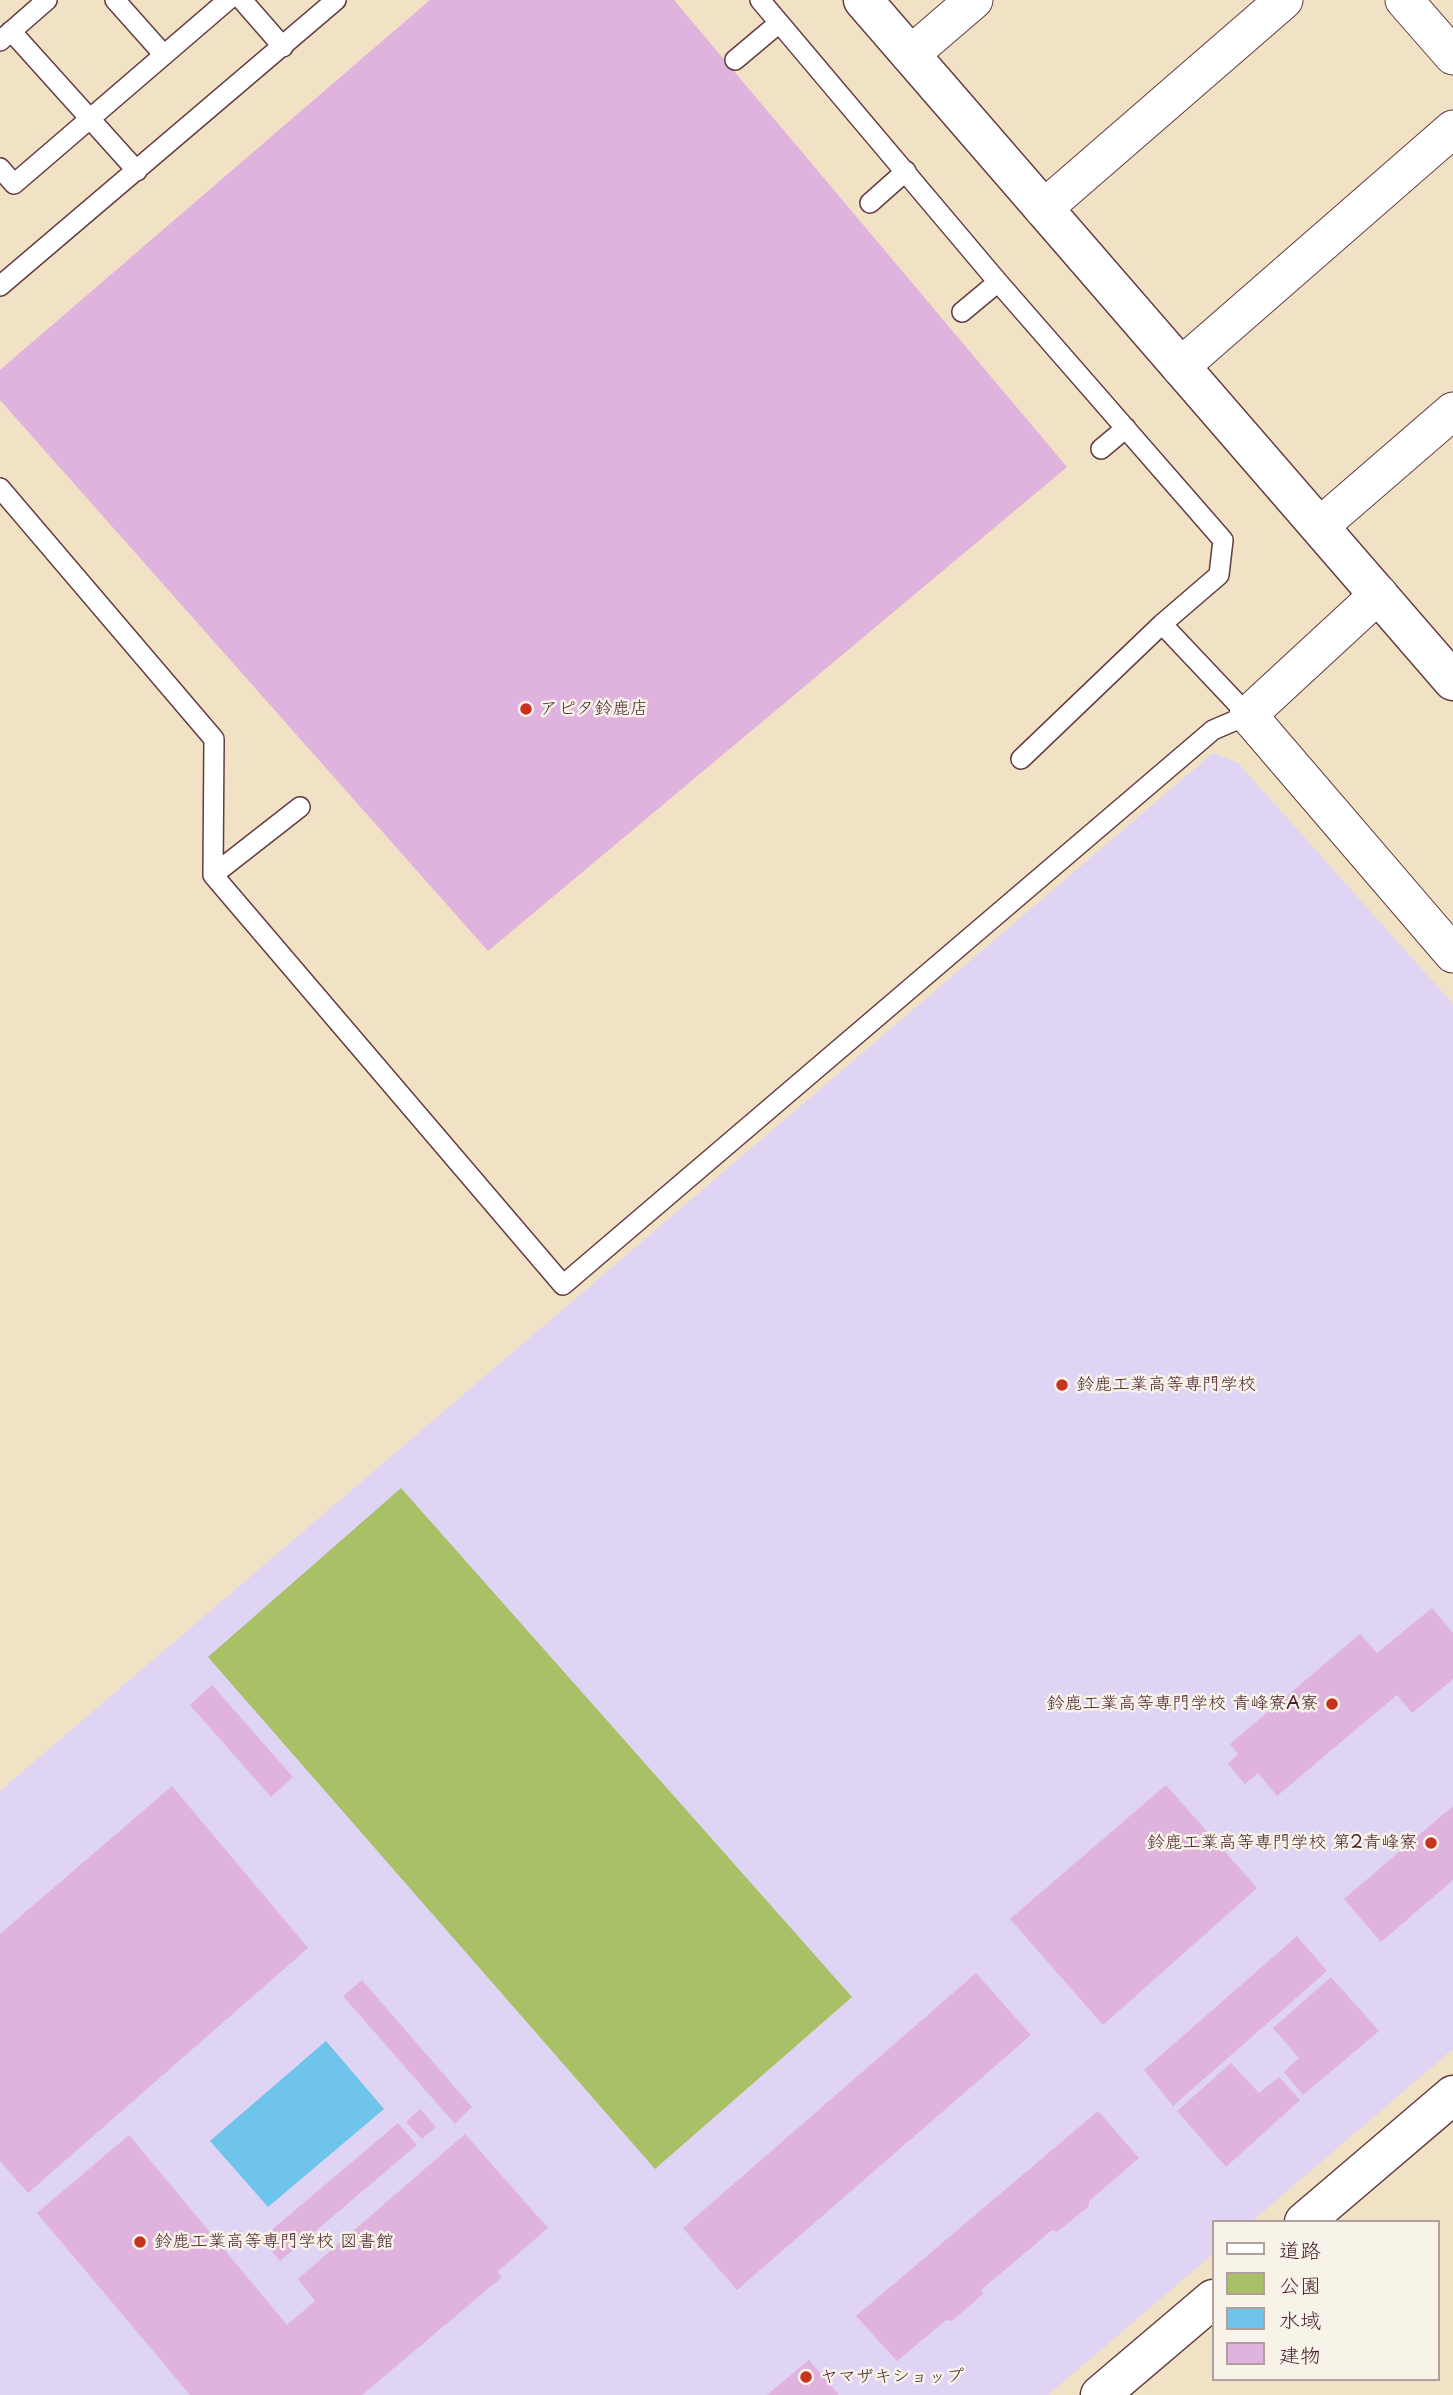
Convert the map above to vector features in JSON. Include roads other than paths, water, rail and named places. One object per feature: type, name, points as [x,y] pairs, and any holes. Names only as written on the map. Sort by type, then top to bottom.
[{"type":"street","points":[[863,0],[1453,680]]},
{"type":"street","points":[[910,55],[974,0]]},
{"type":"street","points":[[1043,209],[1284,0]]},
{"type":"street","points":[[1404,0],[1453,57]]},
{"type":"street","points":[[1180,368],[1453,129]]},
{"type":"street","points":[[1321,526],[1453,411]]},
{"type":"street","points":[[1379,594],[1248,715],[1453,954]]},
{"type":"street","points":[[1306,2220],[1453,2096]]},
{"type":"street","points":[[1100,2395],[1212,2300]]},
{"type":"lane","points":[[47,0],[6,36],[90,119],[137,171]]},
{"type":"lane","points":[[115,0],[164,55]]},
{"type":"lane","points":[[0,168],[14,184],[228,0]]},
{"type":"lane","points":[[242,0],[283,47]]},
{"type":"lane","points":[[0,286],[336,0]]},
{"type":"lane","points":[[760,0],[998,282],[1223,540],[1219,575],[1162,624],[1021,759]]},
{"type":"lane","points":[[735,60],[779,23]]},
{"type":"lane","points":[[870,202],[906,171]]},
{"type":"lane","points":[[962,312],[998,282]]},
{"type":"lane","points":[[1101,449],[1126,428]]},
{"type":"lane","points":[[0,488],[214,739],[213,875],[563,1285],[1213,730],[1248,715],[1162,624]]},
{"type":"lane","points":[[213,875],[300,807]]},
{"type":"water","points":[[326,2041],[384,2109],[268,2207],[210,2141]]},
{"type":"place","name":"アピタ鈴鹿店","points":[[526,709]]},
{"type":"place","name":"鈴鹿工業高等専門学校","points":[[1062,1385]]},
{"type":"place","name":"鈴鹿工業高等専門学校 青峰寮A寮","points":[[1332,1704]]},
{"type":"place","name":"鈴鹿工業高等専門学校 第2青峰寮","points":[[1431,1843]]},
{"type":"place","name":"鈴鹿工業高等専門学校 図書館","points":[[140,2242]]},
{"type":"place","name":"ヤマザキショップ","points":[[806,2377]]}]
